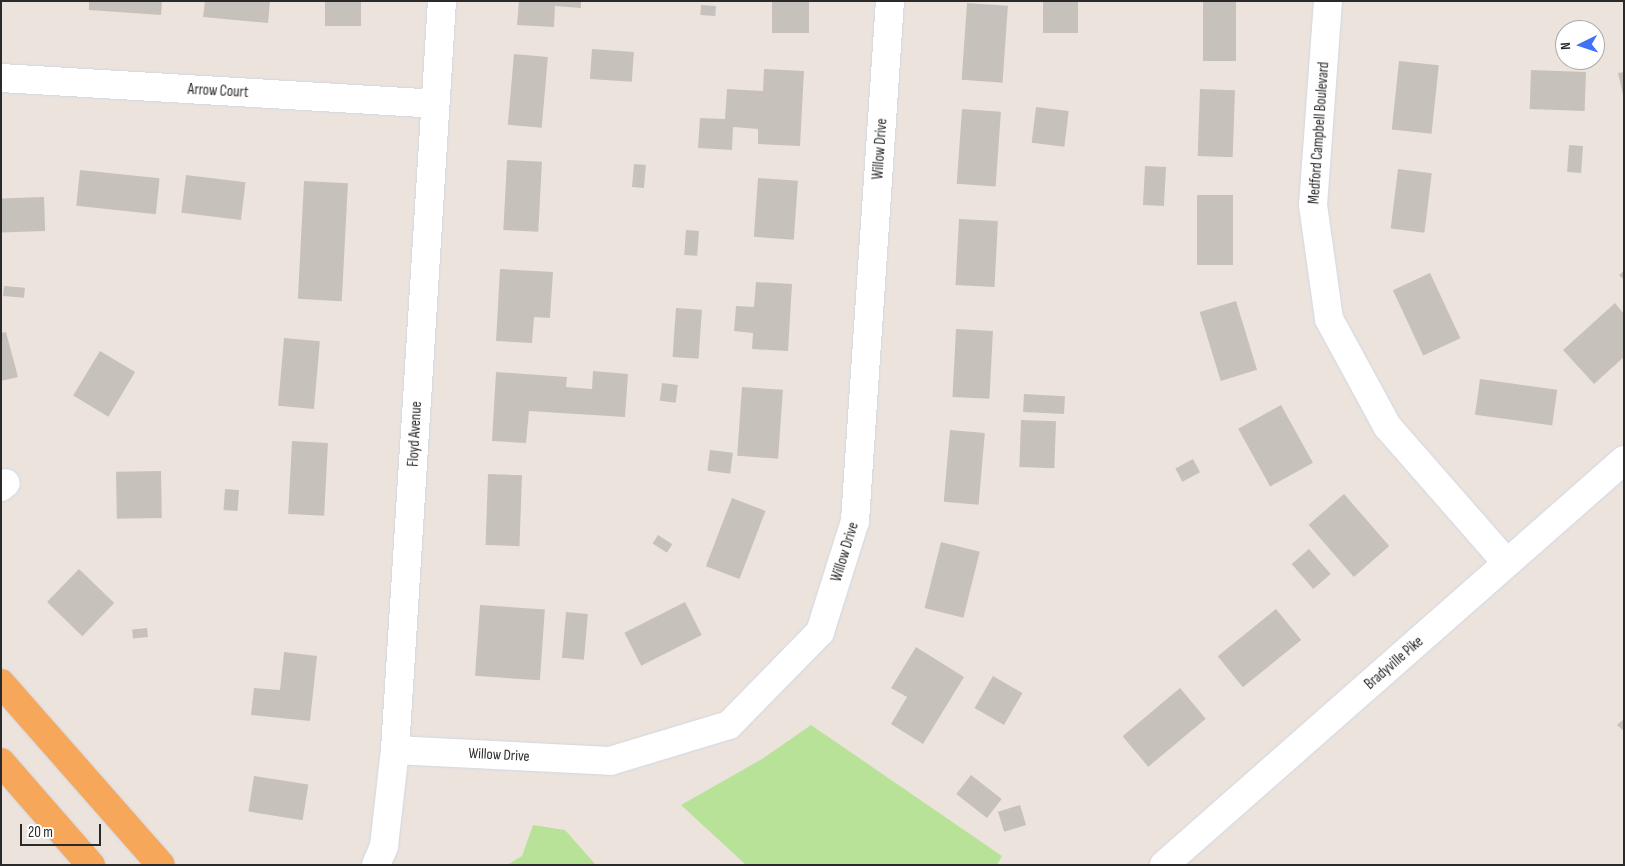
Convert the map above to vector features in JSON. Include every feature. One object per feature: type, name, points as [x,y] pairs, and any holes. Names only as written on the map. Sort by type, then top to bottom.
[{"type":"highway","points":[[1,683],[161,865]]},
{"type":"highway","points":[[1,762],[91,865]]},
{"type":"street","name":"Floyd Avenue","points":[[376,865],[384,846],[396,750],[442,1]]},
{"type":"street","name":"Willow Drive","points":[[396,750],[610,761],[729,725],[820,632],[855,521],[890,1]]},
{"type":"street","name":"Medford Campbell Boulevard","points":[[1328,1],[1313,205],[1328,319],[1387,426],[1507,563]]},
{"type":"street","name":"Arrow Court","points":[[1,78],[435,104]]},
{"type":"street","name":"Bradyville Pike","points":[[1164,865],[1624,460]]},
{"type":"green space","points":[[811,725],[1002,856],[997,865],[746,865],[681,805],[762,759]]},
{"type":"green space","points":[[533,825],[565,830],[596,865],[507,865],[522,856]]},
{"type":"building","points":[[89,1],[162,1],[161,15],[89,10]]},
{"type":"building","points":[[205,1],[270,1],[268,23],[203,17]]},
{"type":"building","points":[[325,1],[361,1],[361,26],[325,26]]},
{"type":"building","points":[[519,1],[581,1],[581,8],[555,6],[554,27],[517,25]]},
{"type":"building","points":[[772,1],[809,1],[809,33],[772,33]]},
{"type":"building","points":[[1043,1],[1078,1],[1078,33],[1043,33]]},
{"type":"building","points":[[1203,1],[1236,1],[1236,61],[1203,61]]},
{"type":"building","points":[[967,3],[1008,6],[1003,83],[962,80]]},
{"type":"building","points":[[701,5],[716,6],[715,16],[700,15]]},
{"type":"building","points":[[592,49],[634,52],[632,82],[590,79]]},
{"type":"building","points":[[514,54],[548,57],[542,128],[508,125]]},
{"type":"building","points":[[1399,61],[1439,65],[1432,134],[1392,130]]},
{"type":"building","points":[[764,69],[804,71],[800,146],[758,144],[758,129],[733,127],[732,150],[698,148],[700,118],[725,119],[727,89],[763,91]]},
{"type":"building","points":[[1531,70],[1586,72],[1585,111],[1530,109]]},
{"type":"building","points":[[1624,72],[1624,95],[1623,95],[1618,73]]},
{"type":"building","points":[[1200,89],[1235,90],[1233,157],[1198,156]]},
{"type":"building","points":[[1036,107],[1069,111],[1064,147],[1032,143]]},
{"type":"building","points":[[962,109],[1001,112],[996,187],[957,184]]},
{"type":"building","points":[[1569,145],[1583,146],[1581,173],[1567,172]]},
{"type":"building","points":[[507,160],[542,162],[538,232],[503,230]]},
{"type":"building","points":[[634,164],[646,165],[644,188],[632,187]]},
{"type":"building","points":[[1145,166],[1166,167],[1164,206],[1143,205]]},
{"type":"building","points":[[1398,169],[1432,173],[1424,233],[1391,229]]},
{"type":"building","points":[[80,170],[160,178],[156,214],[76,206]]},
{"type":"building","points":[[186,175],[246,182],[241,220],[181,213]]},
{"type":"building","points":[[758,178],[798,181],[794,240],[754,237]]},
{"type":"building","points":[[304,181],[348,183],[342,301],[298,299]]},
{"type":"building","points":[[1197,195],[1233,195],[1233,265],[1197,265]]},
{"type":"building","points":[[44,197],[45,231],[2,232],[1,199]]},
{"type":"building","points":[[959,219],[998,221],[994,287],[956,285]]},
{"type":"building","points":[[686,230],[699,231],[697,256],[684,255]]},
{"type":"building","points":[[500,269],[553,272],[550,318],[534,317],[532,343],[496,341]]},
{"type":"building","points":[[1624,271],[1624,280],[1619,275]]},
{"type":"building","points":[[1430,273],[1460,338],[1423,356],[1393,290]]},
{"type":"building","points":[[756,282],[792,284],[788,351],[752,349],[753,333],[734,331],[736,306],[754,307]]},
{"type":"building","points":[[4,286],[25,288],[24,298],[3,296]]},
{"type":"building","points":[[1236,301],[1257,370],[1221,381],[1200,312]]},
{"type":"building","points":[[1615,303],[1624,314],[1624,357],[1594,384],[1563,350]]},
{"type":"building","points":[[676,308],[702,310],[699,359],[673,357]]},
{"type":"building","points":[[956,329],[993,331],[989,399],[952,397]]},
{"type":"building","points":[[6,332],[18,377],[1,381],[1,333]]},
{"type":"building","points":[[284,338],[320,341],[314,409],[278,406]]},
{"type":"building","points":[[100,351],[135,372],[108,417],[73,396]]},
{"type":"building","points":[[593,371],[628,374],[625,417],[529,411],[526,443],[492,441],[496,372],[567,377],[566,387],[592,389]]},
{"type":"building","points":[[1480,379],[1557,390],[1552,426],[1475,415]]},
{"type":"building","points":[[662,383],[678,385],[676,403],[660,401]]},
{"type":"building","points":[[742,387],[783,390],[778,459],[737,456]]},
{"type":"building","points":[[1024,394],[1065,396],[1064,414],[1023,412]]},
{"type":"building","points":[[1281,405],[1313,463],[1270,486],[1238,429]]},
{"type":"building","points":[[1021,420],[1056,421],[1054,468],[1019,467]]},
{"type":"building","points":[[950,430],[985,433],[979,505],[944,502]]},
{"type":"building","points":[[292,441],[328,443],[324,516],[288,514]]},
{"type":"building","points":[[710,450],[733,453],[730,474],[707,471]]},
{"type":"building","points":[[1193,459],[1200,472],[1182,482],[1175,468]]},
{"type":"building","points":[[161,471],[162,518],[117,519],[116,472]]},
{"type":"building","points":[[488,474],[522,475],[520,546],[486,545]]},
{"type":"building","points":[[225,489],[239,490],[238,511],[224,510]]},
{"type":"building","points":[[1344,494],[1389,546],[1354,577],[1309,525]]},
{"type":"building","points":[[732,498],[766,511],[739,579],[706,566]]},
{"type":"building","points":[[658,535],[672,544],[667,553],[653,543]]},
{"type":"building","points":[[941,542],[980,552],[963,618],[925,608]]},
{"type":"building","points":[[1309,549],[1331,574],[1313,589],[1292,564]]},
{"type":"building","points":[[79,569],[114,603],[82,636],[47,602]]},
{"type":"building","points":[[685,602],[702,635],[641,666],[624,633]]},
{"type":"building","points":[[480,605],[545,610],[540,680],[475,676]]},
{"type":"building","points":[[1276,609],[1301,640],[1243,687],[1218,656]]},
{"type":"building","points":[[566,612],[588,614],[584,660],[562,658]]},
{"type":"building","points":[[147,628],[148,637],[133,639],[132,630]]},
{"type":"building","points":[[916,647],[964,677],[923,744],[891,724],[907,697],[891,688]]},
{"type":"building","points":[[284,652],[317,656],[310,721],[251,715],[254,688],[280,690]]},
{"type":"building","points":[[993,676],[1022,693],[1004,725],[974,708]]},
{"type":"building","points":[[1180,688],[1206,719],[1148,767],[1123,736]]},
{"type":"building","points":[[1624,719],[1624,731],[1617,725]]},
{"type":"building","points":[[971,775],[1002,799],[987,818],[956,794]]},
{"type":"building","points":[[254,776],[308,785],[303,820],[248,812]]},
{"type":"building","points":[[1020,805],[1026,825],[1004,832],[998,812]]}]
